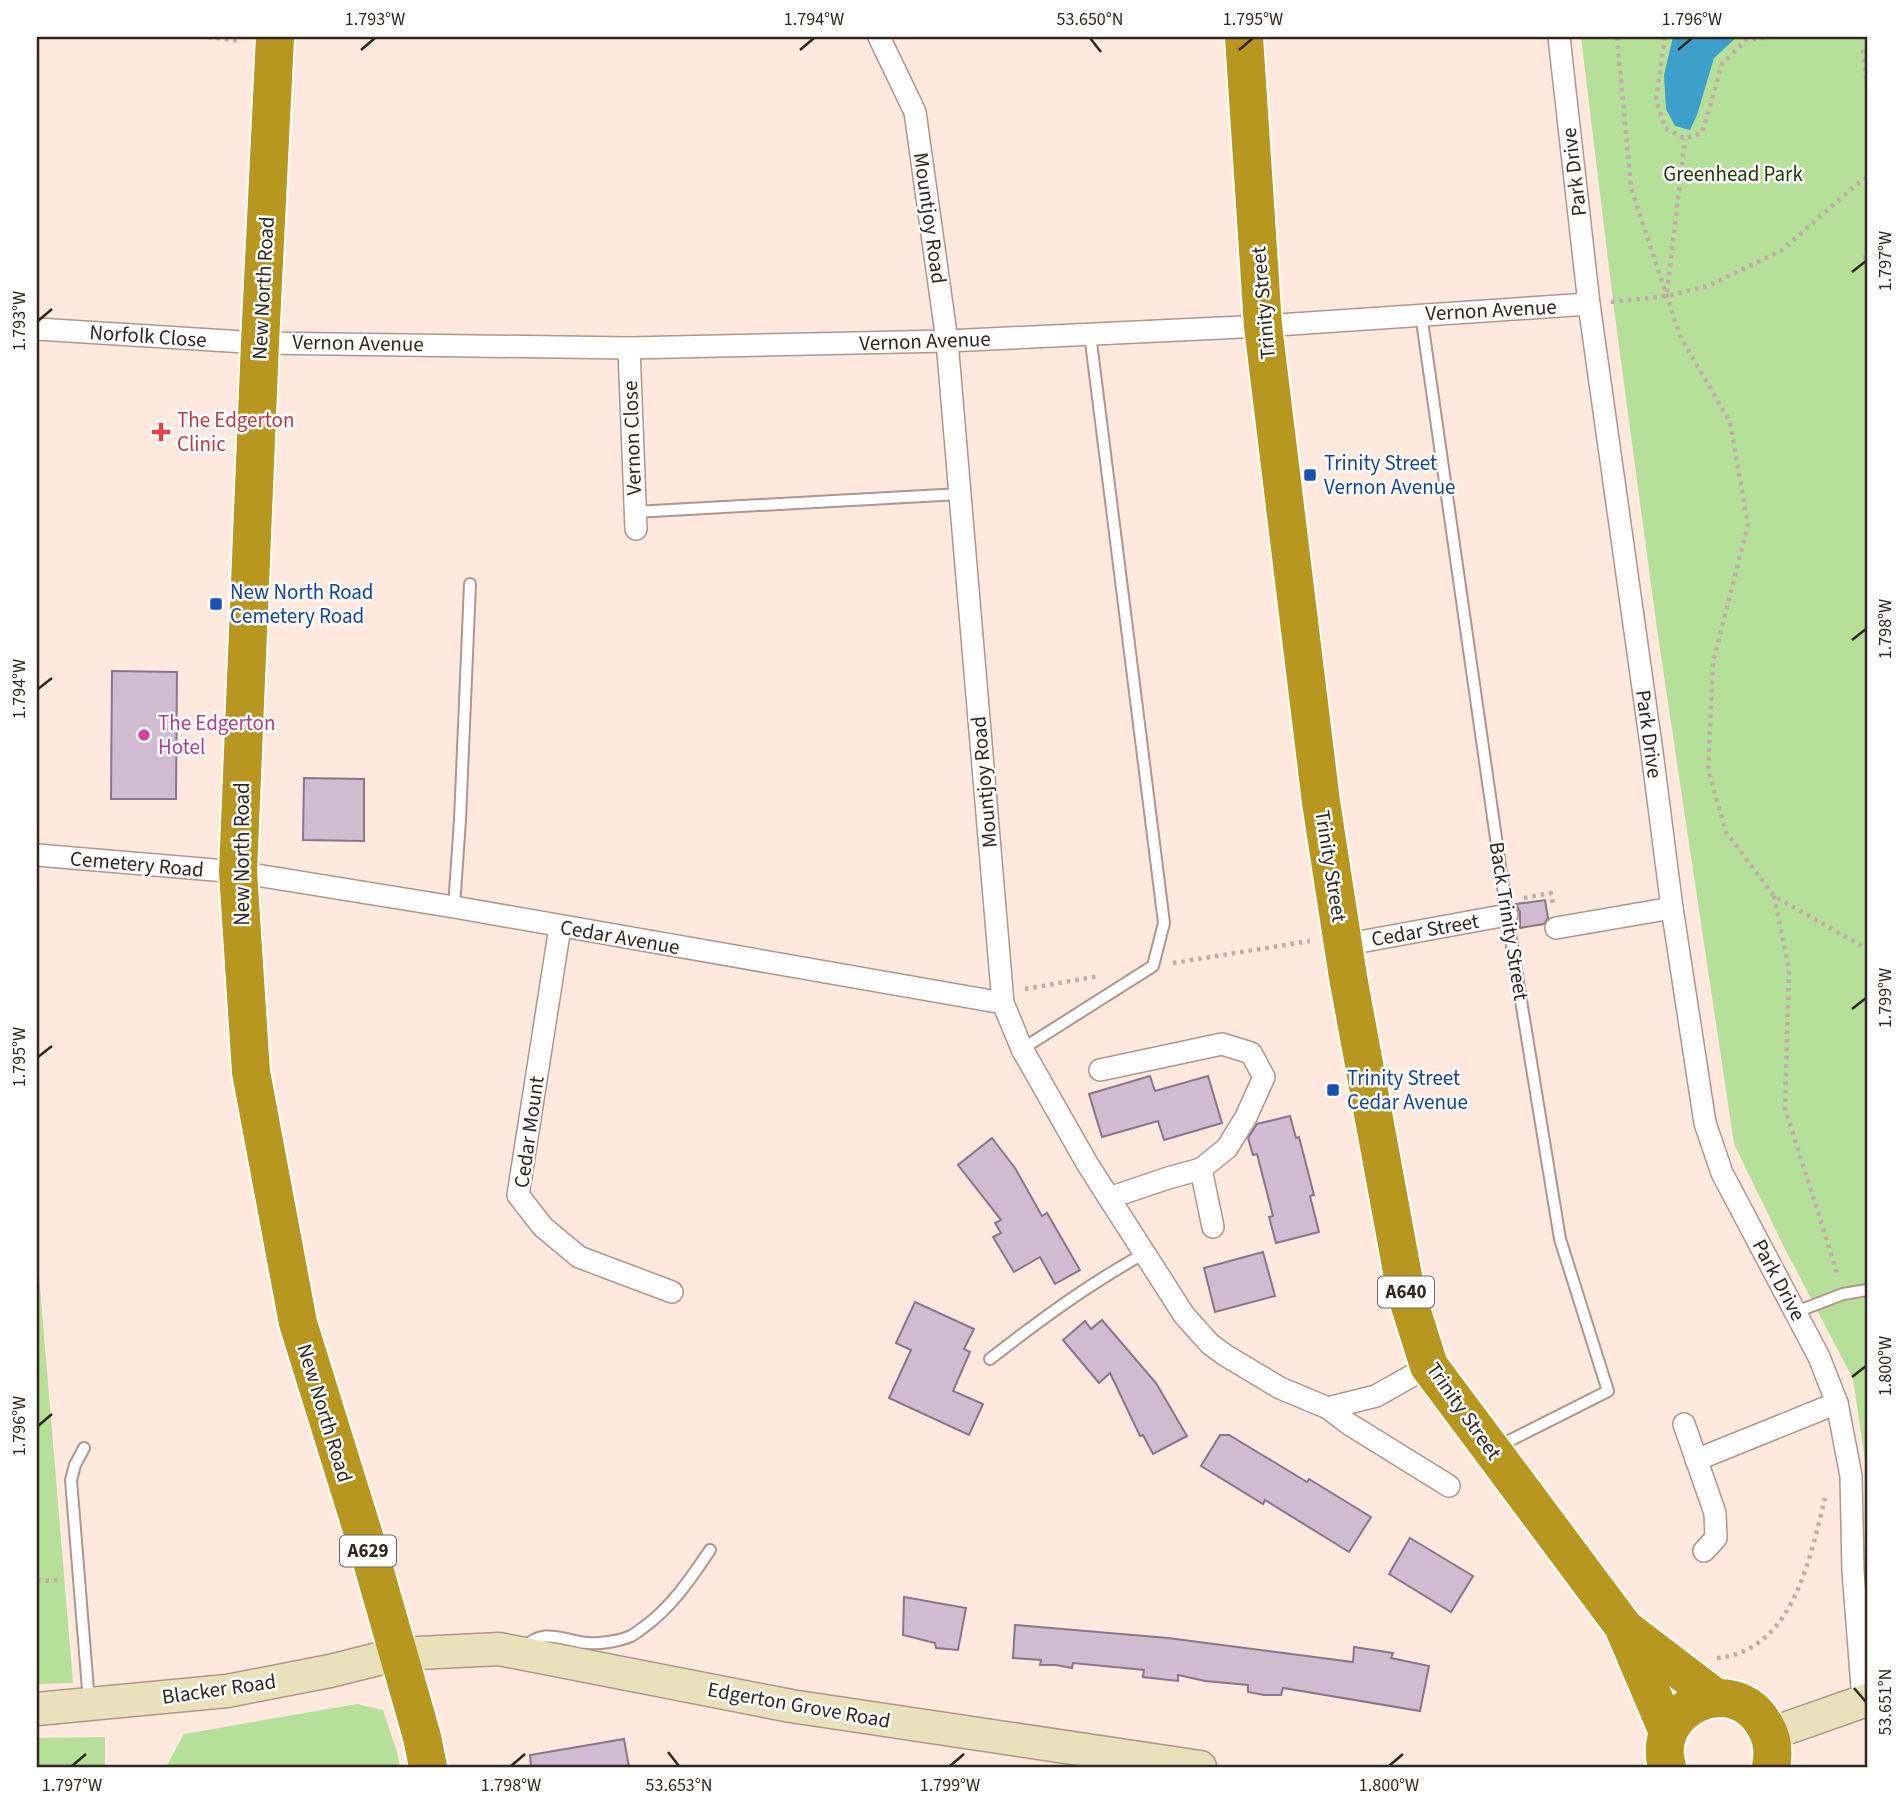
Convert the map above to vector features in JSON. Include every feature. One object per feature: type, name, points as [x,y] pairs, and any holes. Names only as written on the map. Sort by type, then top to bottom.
[{"type":"highway","name":"New North Road","points":[[275,37],[238,872],[251,1072],[298,1323],[398,1654]]},
{"type":"highway","name":"Trinity Street","points":[[1244,37],[1263,327],[1321,802],[1342,940],[1406,1293],[1429,1366],[1623,1626],[1716,1698]]},
{"type":"highway","name":"Trinity Street","points":[[1623,1626],[1668,1750]]},
{"type":"highway","name":"A629","points":[[398,1654],[428,1767]]},
{"type":"highway","name":"A640","points":[[1668,1750],[1676,1718],[1687,1708],[1716,1698],[1734,1700],[1749,1707],[1762,1719],[1772,1757]]},
{"type":"street","name":"Mountjoy Road","points":[[879,37],[915,112],[947,341],[1002,998],[1021,1049],[1109,1198],[1184,1315],[1209,1344],[1280,1388],[1328,1408],[1449,1486]]},
{"type":"street","name":"Park Drive","points":[[1559,37],[1590,304],[1704,1123],[1722,1173],[1819,1357],[1837,1403],[1851,1476],[1853,1571],[1865,1700]]},
{"type":"street","name":"Vernon Avenue","points":[[260,342],[629,348],[947,341],[1263,327],[1590,304]]},
{"type":"street","name":"Norfolk Close","points":[[37,329],[260,342]]},
{"type":"street","name":"Vernon Close","points":[[629,348],[635,520]]},
{"type":"street","name":"Cemetery Road","points":[[37,855],[238,872]]},
{"type":"street","name":"Cedar Avenue","points":[[238,872],[1002,998]]},
{"type":"street","points":[[1556,928],[1672,908]]},
{"type":"street","name":"Cedar Street","points":[[1342,940],[1507,915]]},
{"type":"street","name":"Cedar Mount","points":[[560,927],[518,1195],[543,1227],[579,1258],[672,1292]]},
{"type":"street","points":[[1100,1070],[1222,1044],[1251,1054],[1264,1077],[1227,1148],[1201,1170],[1109,1198]]},
{"type":"street","points":[[1201,1170],[1213,1227]]},
{"type":"street","points":[[1328,1408],[1376,1396],[1429,1366]]},
{"type":"street","points":[[1696,1460],[1837,1403]]},
{"type":"street","points":[[1684,1424],[1715,1513],[1716,1538],[1704,1551]]},
{"type":"street","name":"Edgerton Grove Road","points":[[398,1654],[499,1649],[791,1706],[1155,1764],[1200,1767]]},
{"type":"street","name":"Blacker Road","points":[[37,1709],[227,1691],[330,1671],[398,1654]]},
{"type":"street","points":[[1772,1757],[1865,1700]]},
{"type":"lane","name":"Back Trinity Street","points":[[1421,314],[1507,915],[1560,1239],[1608,1391],[1491,1450]]},
{"type":"lane","points":[[1021,1049],[1153,967],[1164,923],[1090,334]]},
{"type":"lane","points":[[635,520],[960,494]]},
{"type":"lane","points":[[454,907],[470,584]]},
{"type":"lane","points":[[990,1359],[1055,1309],[1145,1253]]},
{"type":"lane","points":[[1796,1312],[1843,1294],[1867,1290]]},
{"type":"lane","points":[[84,1448],[71,1480],[89,1705]]},
{"type":"lane","points":[[519,1653],[530,1640],[542,1637],[554,1636],[601,1643],[631,1636],[652,1621],[681,1593],[710,1550]]},
{"type":"path","points":[[1617,37],[1631,188],[1680,336],[1730,422],[1748,525],[1713,662],[1708,769],[1726,832],[1774,896],[1867,949]]},
{"type":"path","points":[[1665,37],[1656,99],[1665,128],[1685,139],[1702,133],[1722,64],[1746,40],[1772,37]]},
{"type":"path","points":[[1863,50],[1867,86]]},
{"type":"path","points":[[1667,296],[1685,139]]},
{"type":"path","points":[[1590,304],[1667,296],[1708,286],[1782,250],[1867,177]]},
{"type":"path","points":[[1867,247],[1867,268]]},
{"type":"path","points":[[1774,896],[1788,969],[1785,1108],[1843,1294]]},
{"type":"path","points":[[1002,998],[1153,967],[1342,940]]},
{"type":"path","points":[[1665,1660],[1726,1658],[1747,1652],[1772,1633],[1795,1597],[1810,1557],[1826,1494]]},
{"type":"green space","name":"Greenhead Park","points":[[1581,37],[1867,37],[1867,1474],[1853,1379],[1734,1144],[1657,629]]},
{"type":"green space","points":[[37,1251],[73,1683],[37,1684]]},
{"type":"green space","points":[[357,1704],[383,1710],[400,1767],[166,1767],[184,1734]]},
{"type":"green space","points":[[105,1737],[105,1767],[37,1767],[37,1738]]},
{"type":"water","points":[[1673,37],[1737,37],[1714,58],[1690,130],[1675,126],[1666,109],[1664,75]]},
{"type":"building","name":"The Edgerton Hotel","points":[[112,671],[177,672],[176,799],[111,799]]},
{"type":"building","points":[[304,778],[364,779],[364,841],[303,840]]},
{"type":"building","points":[[1545,900],[1548,918],[1544,924],[1520,928],[1520,912],[1516,904]]},
{"type":"building","points":[[1150,1076],[1155,1091],[1208,1076],[1222,1123],[1164,1140],[1158,1121],[1102,1137],[1089,1094]]},
{"type":"building","points":[[1290,1116],[1296,1138],[1299,1137],[1314,1195],[1310,1196],[1319,1232],[1276,1243],[1269,1217],[1273,1216],[1257,1154],[1253,1155],[1248,1138],[1257,1124]]},
{"type":"building","points":[[992,1138],[1015,1168],[1042,1216],[1047,1213],[1080,1270],[1055,1284],[1040,1257],[1014,1272],[993,1237],[1001,1233],[995,1223],[1001,1220],[958,1165]]},
{"type":"building","points":[[1263,1252],[1275,1296],[1215,1312],[1204,1268]]},
{"type":"building","points":[[915,1302],[974,1329],[964,1349],[970,1352],[953,1391],[983,1404],[969,1435],[889,1398],[911,1350],[896,1343]]},
{"type":"building","points":[[1102,1320],[1156,1383],[1187,1436],[1153,1454],[1143,1435],[1140,1436],[1110,1373],[1099,1383],[1063,1340],[1085,1321],[1091,1329]]},
{"type":"building","points":[[1220,1435],[1229,1435],[1371,1517],[1349,1552],[1265,1500],[1263,1504],[1201,1466]]},
{"type":"building","points":[[1410,1538],[1473,1576],[1451,1612],[1389,1574]]},
{"type":"building","points":[[904,1597],[966,1608],[958,1650],[936,1648],[935,1643],[903,1635]]},
{"type":"building","points":[[1015,1625],[1168,1638],[1353,1662],[1354,1647],[1393,1653],[1391,1658],[1429,1666],[1420,1711],[1283,1688],[1281,1695],[1264,1695],[1248,1692],[1248,1685],[1205,1681],[1178,1675],[1178,1681],[1143,1677],[1144,1670],[1073,1663],[1072,1668],[1040,1665],[1041,1660],[1013,1658]]},
{"type":"building","points":[[624,1739],[629,1767],[531,1767],[530,1755]]},
{"type":"place","name":"The Edgerton Clinic","points":[[161,432]]},
{"type":"place","name":"Trinity Street Vernon Avenue","points":[[1310,475]]},
{"type":"place","name":"New North Road Cemetery Road","points":[[216,604]]},
{"type":"place","name":"The Edgerton Hotel","points":[[144,735]]},
{"type":"place","name":"Trinity Street Cedar Avenue","points":[[1333,1090]]}]
